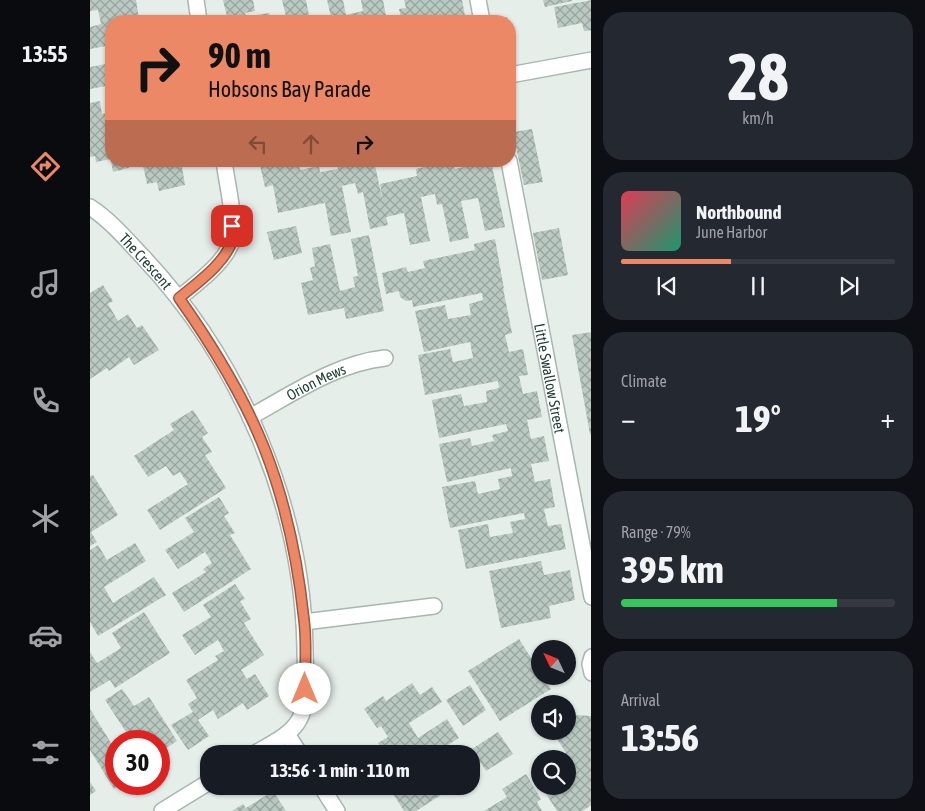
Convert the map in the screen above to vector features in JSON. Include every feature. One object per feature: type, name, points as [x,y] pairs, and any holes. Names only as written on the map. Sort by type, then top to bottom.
[{"type":"street","points":[[196,0],[198,15]]},
{"type":"street","points":[[478,0],[481,15]]},
{"type":"street","points":[[516,75],[591,60]]},
{"type":"street","points":[[179,298],[212,270],[233,238],[232,213],[225,167]]},
{"type":"street","name":"Little Swallow Street","points":[[510,167],[591,597]]},
{"type":"street","name":"The Crescent","points":[[90,207],[114,227],[161,276],[179,298],[218,355],[250,416],[265,450],[286,517],[296,565],[304,622],[304,703],[301,718],[286,734],[268,745]]},
{"type":"street","name":"Orion Mews","points":[[250,416],[350,365],[362,361],[385,358]]},
{"type":"street","points":[[304,622],[434,606]]},
{"type":"street","points":[[591,657],[591,672]]},
{"type":"street","points":[[286,734],[294,745]]},
{"type":"street","points":[[162,811],[200,788]]},
{"type":"street","points":[[326,795],[336,811]]},
{"type":"building","points":[[90,0],[136,0],[138,15],[105,15],[105,46],[90,49],[90,27],[101,24],[98,10],[90,11]]},
{"type":"building","points":[[223,0],[253,0],[255,11],[245,13],[246,15],[227,15]]},
{"type":"building","points":[[282,0],[306,0],[309,15],[286,15]]},
{"type":"building","points":[[327,0],[343,0],[346,15],[331,15]]},
{"type":"building","points":[[361,0],[383,0],[386,15],[346,15],[363,11]]},
{"type":"building","points":[[404,0],[462,0],[465,15],[400,15],[399,9],[406,8]]},
{"type":"building","points":[[543,0],[572,0],[572,1],[545,7]]},
{"type":"building","points":[[591,0],[591,30],[584,31],[582,23],[558,28],[554,7]]},
{"type":"building","points":[[105,64],[105,86],[90,89],[90,67]]},
{"type":"building","points":[[100,101],[102,114],[105,113],[105,160],[96,162],[95,156],[90,157],[90,103]]},
{"type":"building","points":[[532,129],[543,182],[524,185],[516,146],[516,132]]},
{"type":"building","points":[[112,167],[129,167],[129,168],[113,172]]},
{"type":"building","points":[[143,167],[182,167],[185,185],[159,191],[157,182],[147,184]]},
{"type":"building","points":[[260,167],[300,167],[300,170],[319,167],[320,172],[338,169],[338,167],[375,167],[383,202],[380,184],[417,176],[416,169],[425,167],[454,167],[455,169],[464,167],[492,167],[505,227],[485,231],[478,198],[461,201],[469,238],[450,242],[442,204],[437,205],[435,194],[421,197],[430,241],[410,245],[404,213],[386,217],[388,225],[370,229],[363,192],[358,194],[355,183],[342,186],[351,232],[331,236],[325,203],[278,213],[273,185],[265,187]]},
{"type":"building","points":[[296,226],[302,253],[274,260],[267,232]]},
{"type":"building","points":[[559,228],[568,275],[542,280],[533,233]]},
{"type":"building","points":[[369,235],[384,311],[346,319],[344,308],[308,315],[301,283],[313,280],[310,268],[315,266],[312,248],[330,244],[340,291],[355,287],[353,277],[358,276],[351,239]]},
{"type":"building","points":[[495,239],[512,333],[505,335],[509,352],[523,349],[528,375],[519,376],[523,394],[537,391],[542,417],[527,420],[531,439],[544,436],[549,461],[531,464],[535,482],[550,479],[555,507],[544,509],[548,526],[561,524],[566,549],[466,569],[458,530],[488,524],[490,537],[513,533],[510,522],[525,519],[524,513],[450,528],[442,487],[475,481],[478,494],[500,489],[498,479],[512,476],[511,468],[447,482],[439,444],[470,438],[472,446],[494,441],[492,435],[508,431],[506,424],[439,438],[432,400],[461,394],[464,406],[487,402],[486,391],[499,388],[498,381],[425,395],[418,355],[450,349],[453,362],[473,358],[470,342],[424,352],[415,311],[445,305],[448,319],[471,315],[469,304],[483,300],[482,293],[413,307],[412,300],[406,301],[400,297],[399,291],[386,294],[382,273],[406,267],[408,272],[425,268],[423,261],[475,250],[474,244]]},
{"type":"building","points":[[103,285],[113,301],[108,304],[118,321],[128,314],[137,328],[142,325],[159,350],[134,365],[129,357],[109,371],[107,368],[90,379],[90,293]]},
{"type":"building","points":[[591,332],[591,434],[590,434],[572,335]]},
{"type":"building","points":[[193,410],[208,433],[202,437],[212,452],[205,455],[226,488],[160,530],[147,510],[188,484],[180,472],[173,476],[166,466],[148,477],[134,456],[174,430],[170,424]]},
{"type":"building","points":[[93,475],[118,515],[91,532],[97,542],[90,546],[90,476]]},
{"type":"building","points":[[219,497],[229,513],[224,516],[235,533],[230,535],[251,569],[184,612],[172,593],[206,572],[203,569],[212,563],[205,552],[178,569],[165,550],[194,532],[185,518]]},
{"type":"building","points":[[135,543],[146,561],[104,587],[113,603],[154,577],[166,595],[98,636],[90,622],[90,550],[98,545],[107,560]]},
{"type":"building","points":[[541,561],[544,575],[570,570],[575,600],[549,606],[551,618],[501,628],[489,571]]},
{"type":"building","points":[[235,584],[245,599],[240,601],[251,619],[244,623],[264,655],[241,670],[247,679],[255,674],[269,696],[247,710],[243,703],[218,719],[213,710],[198,720],[209,736],[188,750],[171,725],[193,712],[188,704],[197,698],[186,680],[218,660],[215,656],[224,651],[218,640],[195,655],[182,635],[211,617],[203,605]]},
{"type":"building","points":[[144,612],[170,653],[115,688],[110,680],[90,692],[90,652],[97,663],[121,648],[112,633]]},
{"type":"building","points":[[519,639],[531,658],[531,685],[549,685],[551,689],[541,695],[531,695],[531,702],[500,721],[468,671]]},
{"type":"building","points":[[412,683],[420,695],[432,687],[442,702],[409,723],[418,738],[447,719],[459,738],[448,745],[379,745],[378,743],[388,737],[381,726],[377,728],[364,709],[383,696],[386,701]]},
{"type":"building","points":[[470,685],[486,710],[463,726],[446,700]]},
{"type":"building","points":[[122,689],[134,706],[149,697],[170,730],[125,730],[105,700]]},
{"type":"building","points":[[90,709],[105,733],[105,774],[90,750]]},
{"type":"building","points":[[576,715],[591,716],[591,806],[582,811],[557,811],[547,795],[576,795],[576,750],[564,750],[558,740],[576,740]]},
{"type":"building","points":[[170,730],[177,741],[170,746]]},
{"type":"building","points":[[498,732],[513,754],[486,771],[480,762],[480,745],[478,745]]},
{"type":"building","points":[[526,774],[531,782],[531,795],[539,795],[541,799],[537,802],[542,811],[484,811],[507,797],[502,789]]},
{"type":"building","points":[[90,782],[96,791],[90,795]]},
{"type":"building","points":[[267,795],[276,795],[286,811],[232,811],[243,804],[246,808]]},
{"type":"building","points":[[394,795],[441,795],[416,811],[404,811]]},
{"type":"route","points":[[232,226],[233,238],[224,254],[212,270],[179,298],[218,355],[250,416],[276,481],[296,565],[304,622],[305,689]]}]
